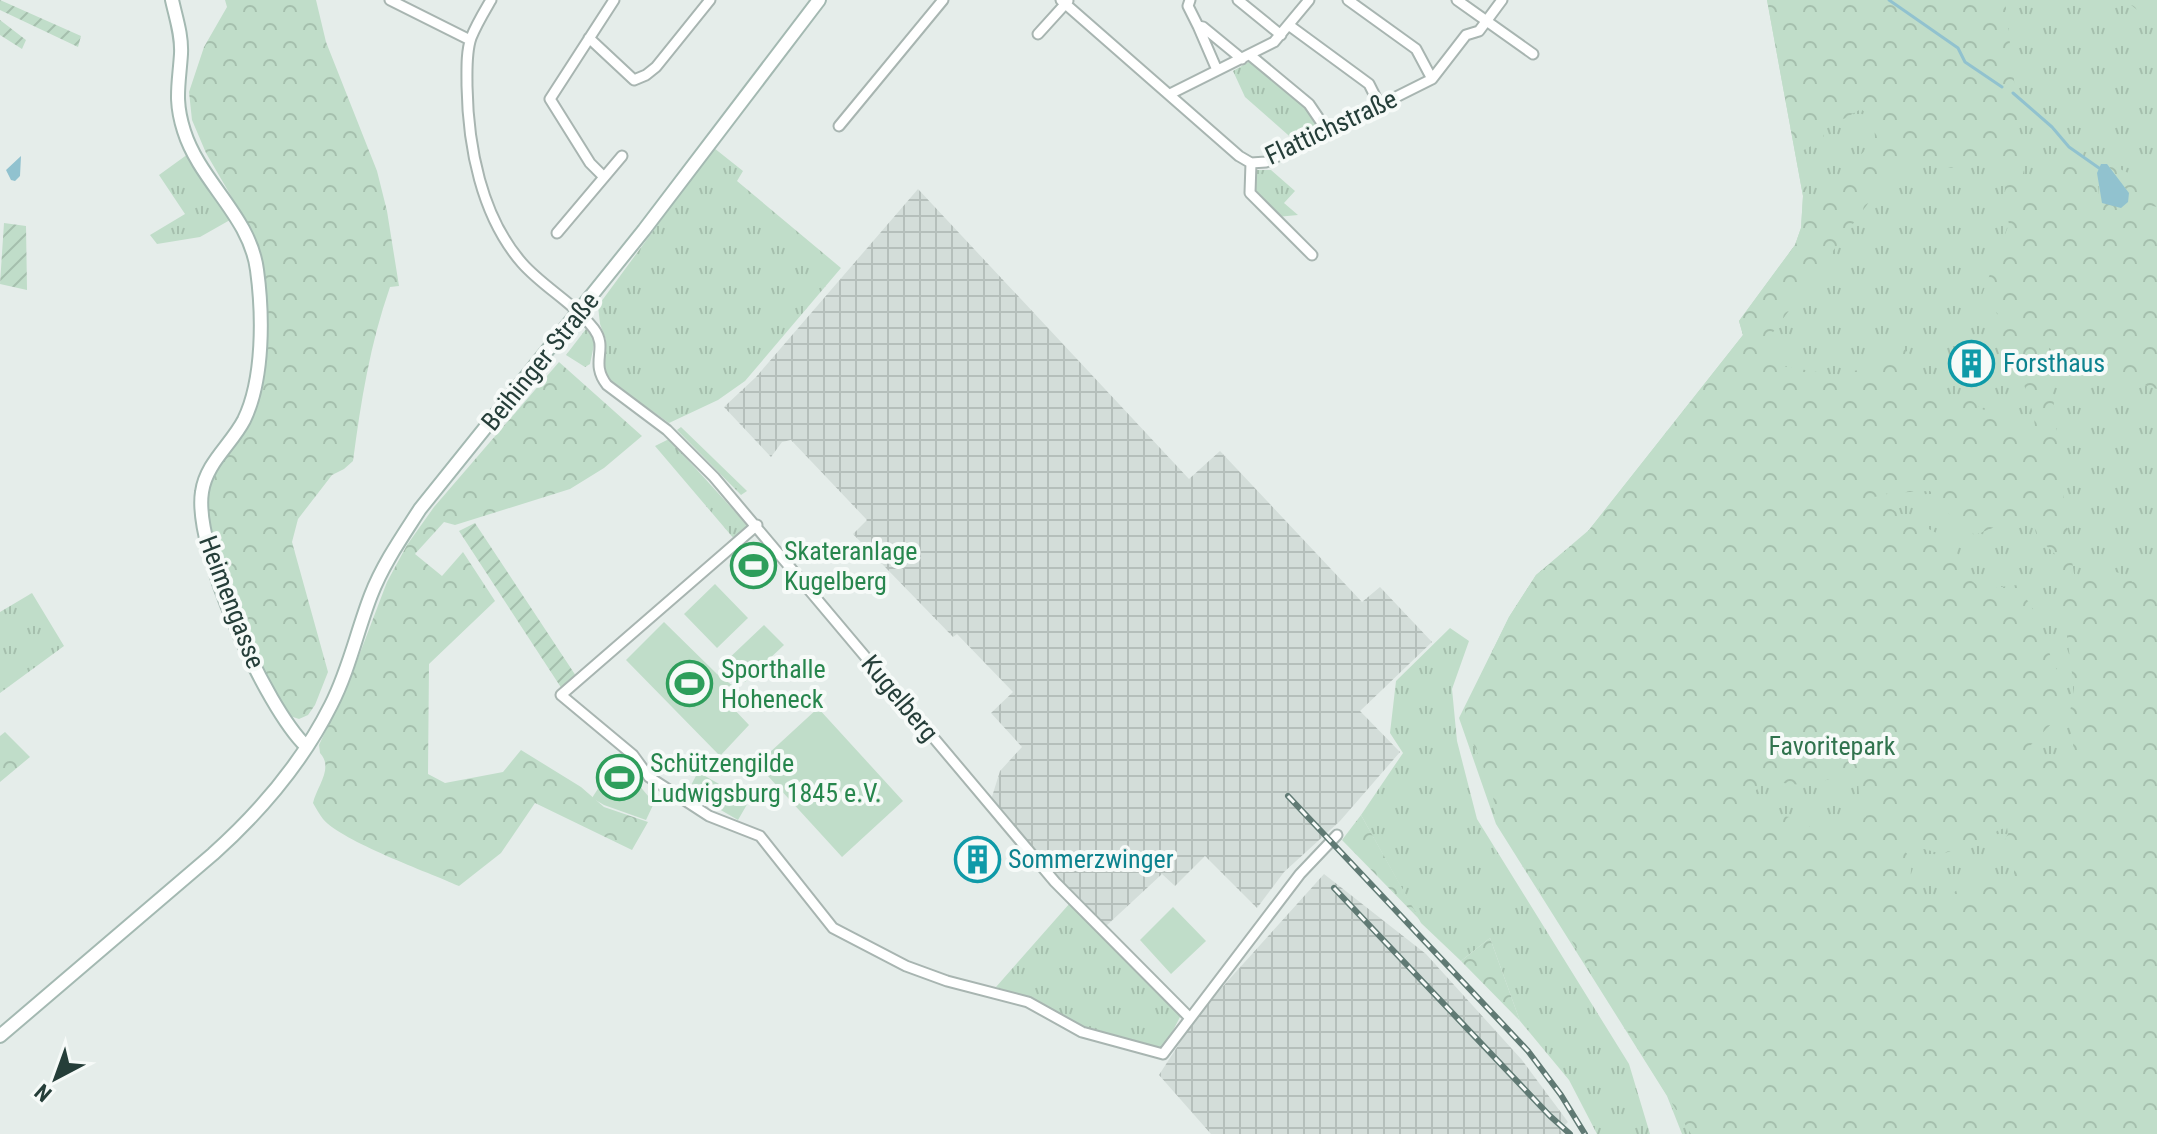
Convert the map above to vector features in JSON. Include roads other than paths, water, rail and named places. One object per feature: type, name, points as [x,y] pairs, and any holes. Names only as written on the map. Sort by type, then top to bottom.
[{"type":"main road","name":"Heimengasse","points":[[172,0],[180,31],[181,52],[176,86],[178,111],[185,135],[205,175],[228,204],[248,240],[254,254],[258,281],[259,362],[255,389],[244,419],[207,473],[202,491],[203,524],[222,590],[269,696],[293,733],[306,746]]},
{"type":"main road","name":"Beihinger Straße","points":[[0,1036],[239,831],[267,802],[332,704],[371,596],[395,547],[420,509],[578,313],[819,0]]},
{"type":"street","points":[[390,0],[470,40]]},
{"type":"street","points":[[491,0],[470,40],[467,108],[472,152],[481,185],[505,238],[522,263],[578,313]]},
{"type":"street","points":[[604,177],[590,163],[550,99],[614,0]]},
{"type":"street","points":[[589,38],[634,80],[656,67],[710,0]]},
{"type":"street","points":[[839,126],[943,0]]},
{"type":"street","points":[[1190,0],[1188,6],[1217,70]]},
{"type":"street","points":[[1238,0],[1281,35]]},
{"type":"street","points":[[1170,94],[1274,42],[1309,0]]},
{"type":"street","points":[[1348,0],[1416,49],[1432,79]]},
{"type":"street","points":[[1457,0],[1533,54]]},
{"type":"street","name":"Flattichstraße","points":[[1065,1],[1239,156],[1251,163],[1266,162],[1432,79],[1466,35],[1477,33],[1502,0]]},
{"type":"street","points":[[1038,34],[1065,1]]},
{"type":"street","points":[[1198,26],[1309,104],[1328,132]]},
{"type":"street","points":[[1290,26],[1369,84],[1380,106]]},
{"type":"street","points":[[557,233],[622,156]]},
{"type":"street","points":[[1251,163],[1250,193],[1312,255]]},
{"type":"street","name":"Kugelberg","points":[[578,313],[597,334],[600,354],[597,366],[599,375],[607,385],[667,430],[757,525],[1055,882],[1189,1017]]},
{"type":"street","points":[[757,525],[561,695],[633,755],[649,777],[709,816],[760,836],[833,928],[906,966],[947,981],[1028,1002],[1082,1032],[1163,1054],[1300,874],[1337,835]]},
{"type":"water","points":[[21,156],[20,176],[15,181],[11,180],[6,170]]},
{"type":"water","points":[[2101,164],[2107,164],[2129,193],[2128,202],[2121,208],[2102,203],[2097,173]]},
{"type":"waterway","points":[[1889,0],[1958,48],[1965,62],[2002,87]]},
{"type":"waterway","points":[[2013,93],[2052,127],[2069,147],[2099,168]]},
{"type":"railway","points":[[1288,796],[1528,1051],[1585,1134]]},
{"type":"railway","points":[[1334,888],[1570,1134]]},
{"type":"place","name":"Forsthaus","points":[[1972,363]]},
{"type":"place","name":"Skateranlage Kugelberg","points":[[753,566]]},
{"type":"place","name":"Sporthalle Hoheneck","points":[[690,684]]},
{"type":"place","name":"Schützengilde Ludwigsburg 1845 e.V.","points":[[619,778]]},
{"type":"place","name":"Sommerzwinger","points":[[977,859]]},
{"type":"park label","name":"Favoritepark","points":[[1832,746]]}]
